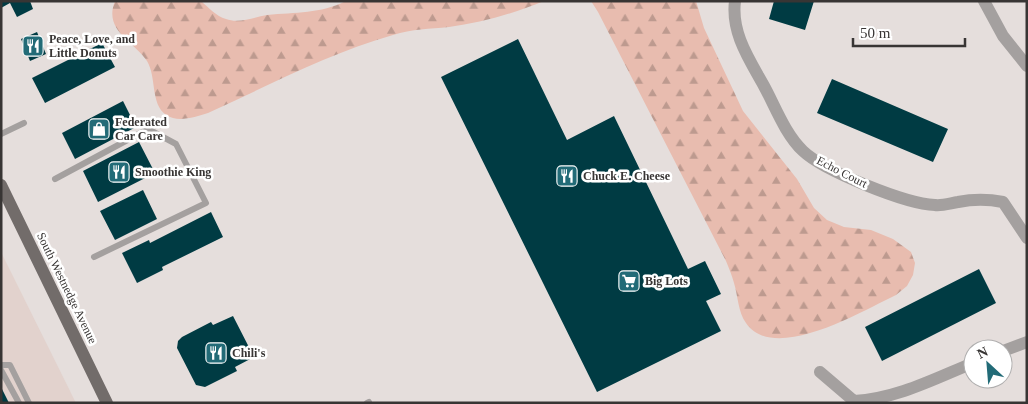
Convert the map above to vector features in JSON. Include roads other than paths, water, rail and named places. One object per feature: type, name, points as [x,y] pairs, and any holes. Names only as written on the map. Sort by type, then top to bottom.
[{"type":"main road","name":"South Westnedge Avenue","points":[[1,185],[107,403]]},
{"type":"street","name":"Echo Court","points":[[735,1],[734,11],[739,39],[791,134],[803,151],[845,175],[885,193],[908,200],[936,206],[989,199],[1003,202],[1027,238]]},
{"type":"street","points":[[984,1],[1003,36],[1027,66]]},
{"type":"street","points":[[1013,347],[1027,342]]},
{"type":"street","points":[[820,372],[854,401],[874,400],[900,394],[963,367]]},
{"type":"lane","points":[[1,134],[24,122]]},
{"type":"lane","points":[[55,179],[148,130],[176,144],[206,203],[94,257]]},
{"type":"lane","points":[[1,365],[10,365],[29,403]]},
{"type":"lane","points":[[1,370],[19,403]]},
{"type":"place","name":"Peace, Love, and Little Donuts","points":[[33,46]]},
{"type":"place","name":"Federated Car Care","points":[[99,129]]},
{"type":"place","name":"Smoothie King","points":[[119,172]]},
{"type":"place","name":"Chuck E. Cheese","points":[[567,176]]},
{"type":"place","name":"Big Lots","points":[[629,281]]},
{"type":"place","name":"Chili's","points":[[216,353]]}]
